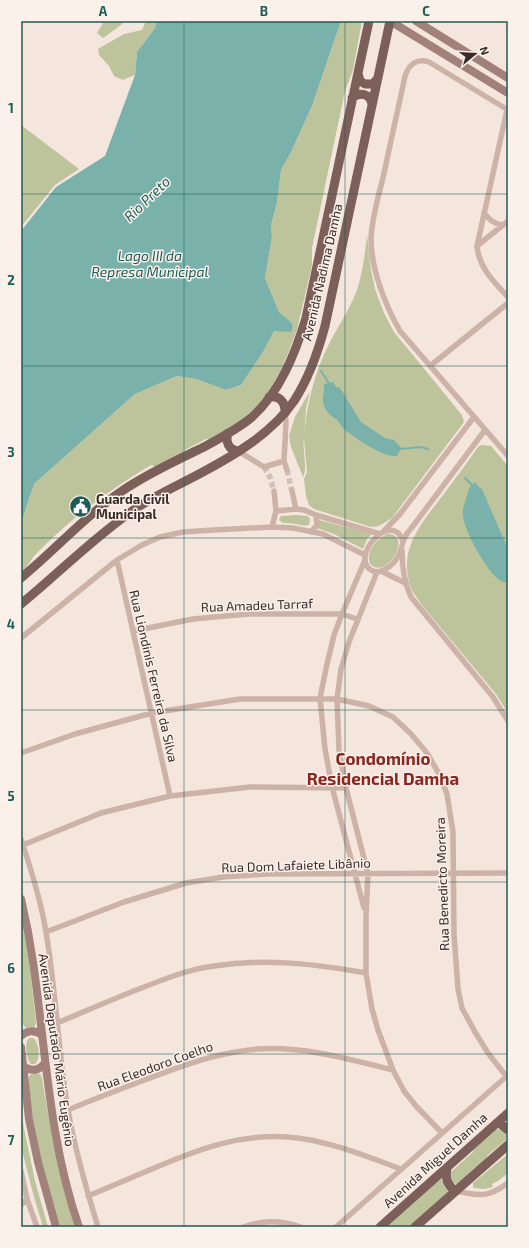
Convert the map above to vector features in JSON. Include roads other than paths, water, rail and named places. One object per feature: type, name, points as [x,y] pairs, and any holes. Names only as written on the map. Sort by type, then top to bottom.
[{"type":"main road","name":"Avenida Nadima Damha","points":[[21,578],[121,491],[157,470],[228,433],[252,417],[280,382],[288,366],[306,318],[369,21]]},
{"type":"main road","name":"Avenida Nadima Damha","points":[[21,604],[111,526],[133,510],[163,492],[201,474],[238,451],[255,439],[285,413],[294,400],[305,380],[320,344],[325,326],[390,21]]},
{"type":"main road","points":[[358,72],[360,81],[365,84],[373,84],[378,78]]},
{"type":"main road","points":[[352,98],[360,94],[365,94],[371,100],[372,105]]},
{"type":"main road","points":[[269,397],[276,397],[282,400],[285,407],[285,413]]},
{"type":"main road","points":[[228,433],[228,446],[233,450],[238,451]]},
{"type":"main road","name":"Avenida Miguel Damha","points":[[380,1227],[508,1113]]},
{"type":"main road","points":[[498,1122],[508,1130]]},
{"type":"main road","points":[[415,1227],[508,1146]]},
{"type":"main road","points":[[447,1168],[446,1180],[455,1191]]},
{"type":"street","points":[[390,21],[508,93]]},
{"type":"street","points":[[416,21],[508,78]]},
{"type":"street","points":[[421,40],[428,28]]},
{"type":"street","points":[[508,297],[486,272],[480,260],[477,246],[508,110],[429,62],[424,60],[413,63],[409,67],[405,76],[375,214],[371,239],[378,277],[389,310],[400,331],[508,456]]},
{"type":"street","points":[[484,213],[492,222],[498,224],[506,223]]},
{"type":"street","points":[[477,246],[506,223]]},
{"type":"street","points":[[430,366],[508,303]]},
{"type":"street","points":[[285,413],[284,461],[287,470]]},
{"type":"street","points":[[366,914],[332,787],[325,749],[320,698],[326,664],[342,614],[370,544],[400,514],[474,417]]},
{"type":"street","points":[[485,430],[403,541],[402,563],[405,583],[415,603],[493,697],[508,721]]},
{"type":"street","points":[[238,451],[264,467],[284,461]]},
{"type":"street","points":[[272,526],[276,511],[274,491]]},
{"type":"street","points":[[292,491],[296,509]]},
{"type":"street","points":[[276,511],[296,509],[304,510],[316,516],[381,533],[388,530],[393,530],[401,536],[403,541]]},
{"type":"street","points":[[311,532],[316,525],[316,516]]},
{"type":"street","points":[[21,638],[117,560],[142,545],[160,537],[183,532],[272,526],[293,528],[323,534],[365,557],[368,566],[374,571],[405,583]]},
{"type":"street","points":[[402,549],[394,563],[379,572],[357,618],[349,642],[341,669],[337,699],[339,750],[346,788],[368,874],[366,973],[372,1009],[392,1070],[404,1091],[442,1133]]},
{"type":"street","name":"Rua Liondinis Ferreira da Silva","points":[[117,560],[170,796]]},
{"type":"street","name":"Rua Amadeu Tarraf","points":[[133,631],[193,619],[248,614],[342,614],[357,618]]},
{"type":"street","name":"Rua Benedicto Moreira","points":[[21,753],[75,734],[152,713],[240,699],[337,699],[368,706],[393,717],[411,734],[426,753],[439,774],[447,794],[453,832],[454,934],[458,989],[462,1008],[488,1053],[507,1076]]},
{"type":"street","points":[[23,845],[101,813],[170,796],[250,787],[346,788]]},
{"type":"street","points":[[21,839],[46,932],[68,1110],[80,1168],[98,1227]]},
{"type":"street","name":"Rua Dom Lafaiete Libânio","points":[[46,932],[124,902],[186,883],[223,877],[267,874],[508,873]]},
{"type":"street","name":"Avenida Deputado Mário Eugênio","points":[[21,899],[33,962],[45,1063],[59,1156],[79,1227]]},
{"type":"street","points":[[57,1023],[164,979],[214,966],[257,962],[283,962],[328,966],[366,973]]},
{"type":"street","points":[[21,1036],[31,1031],[42,1035]]},
{"type":"street","points":[[21,1047],[29,1119],[38,1162],[56,1227]]},
{"type":"street","name":"Rua Eleodoro Coelho","points":[[68,1110],[196,1061],[237,1051],[259,1049],[315,1052],[392,1070]]},
{"type":"street","points":[[23,1066],[28,1070],[35,1070],[41,1068],[45,1063]]},
{"type":"street","points":[[336,1227],[507,1076]]},
{"type":"street","points":[[88,1196],[197,1150],[223,1142],[255,1137],[289,1137],[323,1142],[402,1169]]},
{"type":"street","points":[[21,1171],[27,1199],[37,1227]]},
{"type":"street","points":[[455,1191],[478,1195],[498,1191],[508,1183]]},
{"type":"street","points":[[21,1205],[27,1199]]},
{"type":"street","points":[[242,1227],[271,1222],[285,1222],[300,1227]]},
{"type":"water","name":"Lago III da Represa Municipal","points":[[157,21],[341,21],[312,106],[281,170],[277,203],[271,225],[272,237],[265,278],[279,312],[291,322],[293,327],[291,332],[274,331],[263,352],[241,385],[226,390],[196,379],[177,376],[135,394],[34,484],[21,523],[21,231],[56,187],[105,156],[135,75],[137,52],[155,28]]},
{"type":"water","points":[[333,382],[336,387],[339,387],[342,391],[361,422],[385,438],[394,440],[401,448],[397,456],[384,454],[361,441],[343,428],[338,421],[328,413],[323,402],[324,384]]},
{"type":"water","points":[[475,482],[482,489],[508,549],[508,583],[498,579],[487,566],[471,539],[464,521],[464,504],[469,488]]},
{"type":"waterway","points":[[321,371],[330,385]]},
{"type":"waterway","points":[[400,449],[420,447],[428,449]]},
{"type":"waterway","points":[[465,478],[473,486]]},
{"type":"tunnel","points":[[264,467],[270,477],[274,491]]},
{"type":"tunnel","points":[[287,470],[292,491]]},
{"type":"place","name":"Guarda Civil Municipal","points":[[80,506]]},
{"type":"district","name":"Condomínio Residencial Damha","points":[[383,769]]},
{"type":"water label","name":"Rio Preto","points":[[147,199]]}]
